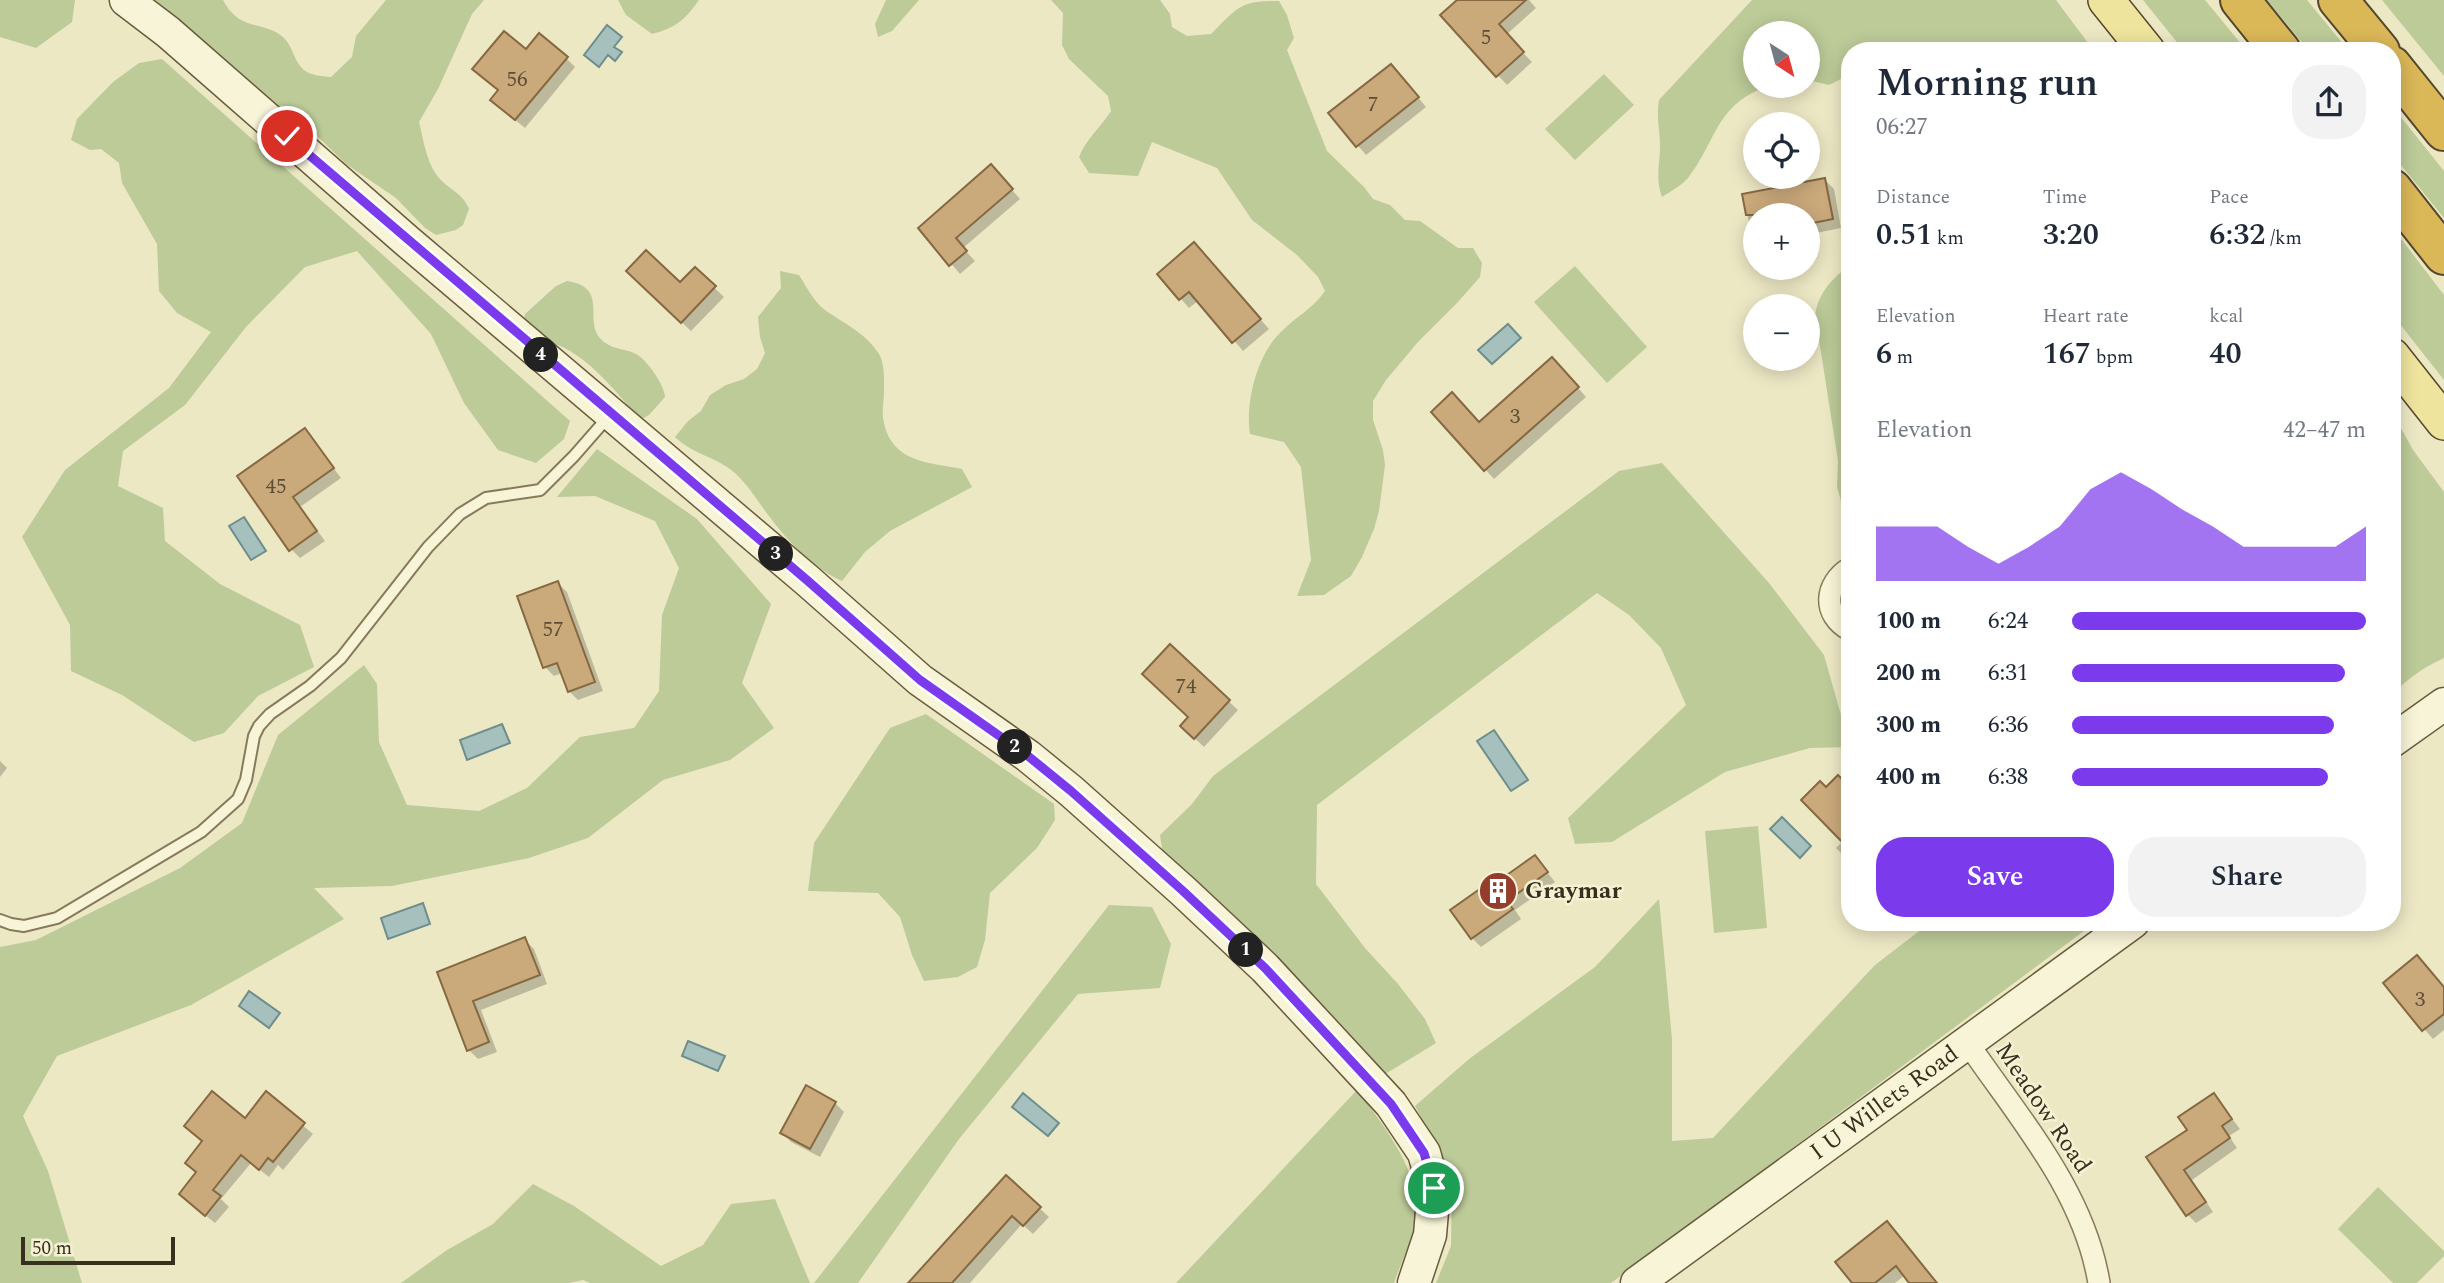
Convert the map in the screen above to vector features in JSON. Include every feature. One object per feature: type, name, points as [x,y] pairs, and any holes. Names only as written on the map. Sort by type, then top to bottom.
[{"type":"highway","points":[[2240,0],[2274,42]]},
{"type":"highway","points":[[2339,0],[2374,42]]},
{"type":"highway","points":[[2401,68],[2444,104]]},
{"type":"highway","points":[[2401,76],[2444,131]]},
{"type":"highway","points":[[2401,200],[2444,255]]},
{"type":"main road","points":[[2106,0],[2140,42]]},
{"type":"main road","points":[[2401,367],[2444,422]]},
{"type":"street","points":[[126,0],[168,32],[407,241],[808,581],[920,680],[1028,756],[1071,791],[1212,918],[1304,1009],[1391,1104],[1424,1153],[1434,1188],[1430,1235],[1414,1283]]},
{"type":"street","points":[[1841,574],[1829,594],[1829,606],[1841,625]]},
{"type":"street","points":[[2401,735],[2444,704]]},
{"type":"street","name":"I U Willets Road","points":[[1637,1283],[2121,931]]},
{"type":"street","name":"Meadow Road","points":[[1967,1042],[2058,1173],[2084,1228],[2099,1283]]},
{"type":"lane","points":[[0,920],[24,926],[57,918],[201,832],[238,799],[246,780],[254,736],[259,726],[270,714],[310,686],[341,658],[436,539],[460,514],[486,498],[540,491],[610,414]]},
{"type":"green space","points":[[0,0],[75,0],[72,22],[36,48],[0,37]]},
{"type":"green space","points":[[150,0],[223,0],[237,17],[283,37],[304,70],[314,75],[331,77],[352,57],[356,36],[386,0],[484,0],[472,14],[438,89],[419,122],[425,149],[433,168],[469,209],[463,225],[456,230],[436,235],[425,228],[396,198],[346,164],[313,132],[216,57]]},
{"type":"green space","points":[[618,0],[699,0],[679,22],[652,34],[626,15]]},
{"type":"green space","points":[[886,0],[919,0],[892,31],[878,37],[875,24]]},
{"type":"green space","points":[[1051,0],[1160,0],[1170,14],[1172,27],[1187,36],[1211,34],[1240,7],[1247,4],[1279,1],[1287,15],[1294,38],[1287,50],[1327,151],[1373,199],[1390,205],[1405,220],[1420,221],[1458,248],[1473,248],[1482,263],[1480,277],[1418,342],[1386,380],[1373,401],[1373,420],[1385,465],[1379,511],[1362,557],[1351,576],[1324,595],[1297,596],[1311,560],[1301,467],[1284,442],[1250,434],[1249,408],[1259,366],[1265,353],[1281,332],[1325,291],[1318,277],[1297,255],[1252,220],[1217,168],[1152,142],[1138,176],[1089,173],[1079,157],[1111,111],[1108,96],[1069,59],[1062,45],[1063,13]]},
{"type":"green space","points":[[1752,0],[2056,0],[2087,42],[1841,42],[1841,78],[1829,85],[1820,83],[1820,21],[1743,21],[1745,98],[1719,124],[1688,178],[1662,197],[1658,178],[1659,100]]},
{"type":"green space","points":[[2143,0],[2205,0],[2240,42],[2177,42]]},
{"type":"green space","points":[[2267,0],[2307,0],[2342,42],[2302,42]]},
{"type":"green space","points":[[2382,0],[2444,0],[2444,76]]},
{"type":"green space","points":[[162,59],[570,421],[564,439],[536,463],[498,450],[464,403],[431,334],[357,251],[305,267],[246,327],[185,405],[123,451],[118,486],[163,508],[165,541],[220,584],[300,625],[314,667],[258,696],[224,733],[194,742],[122,695],[71,671],[70,625],[22,537],[65,470],[169,388],[211,332],[177,313],[159,291],[157,244],[122,183],[119,163],[101,149],[90,150],[71,140],[77,119],[113,82],[139,63]]},
{"type":"green space","points":[[1604,74],[1634,105],[1575,160],[1545,129]]},
{"type":"green space","points":[[2401,117],[2444,171],[2444,218],[2401,165]]},
{"type":"green space","points":[[2401,239],[2444,295],[2444,380],[2401,325]]},
{"type":"green space","points":[[1575,266],[1647,347],[1607,383],[1534,302]]},
{"type":"green space","points":[[780,271],[799,275],[821,307],[861,334],[879,354],[884,372],[883,418],[887,433],[894,444],[912,458],[962,469],[972,487],[890,531],[865,552],[842,581],[822,570],[795,547],[735,473],[689,448],[675,437],[688,421],[701,411],[710,395],[726,385],[744,379],[757,369],[765,353],[758,317],[781,288]]},
{"type":"green space","points":[[1841,272],[1841,501],[1837,487],[1838,461],[1820,346],[1820,298]]},
{"type":"green space","points":[[567,281],[580,284],[591,296],[595,329],[599,337],[609,345],[639,356],[659,381],[665,397],[649,415],[640,420],[590,366],[570,351],[539,337],[523,325],[525,314],[556,286]]},
{"type":"green space","points":[[2401,428],[2413,450],[2444,492],[2444,658],[2401,686]]},
{"type":"green space","points":[[597,449],[697,519],[771,604],[742,683],[774,728],[730,760],[663,780],[588,838],[529,858],[392,886],[314,888],[344,919],[191,1005],[57,1056],[23,1116],[48,1171],[82,1283],[0,1283],[0,947],[36,940],[180,868],[242,823],[278,735],[364,665],[377,684],[379,742],[407,805],[479,811],[527,788],[580,737],[634,728],[659,691],[662,615],[679,568],[655,521],[595,496],[557,497]]},
{"type":"green space","points":[[1662,463],[1769,583],[1824,655],[1841,715],[1841,747],[1810,748],[1725,772],[1612,842],[1575,844],[1568,818],[1686,705],[1661,648],[1629,615],[1597,593],[1317,805],[1316,884],[1425,1019],[1436,1043],[1382,1076],[1163,856],[1160,835],[1192,804],[1213,776],[1619,471]]},
{"type":"green space","points":[[926,714],[1054,804],[1055,820],[1037,848],[990,893],[985,940],[977,967],[958,977],[924,981],[912,955],[900,917],[878,893],[808,891],[814,843],[890,728]]},
{"type":"green space","points":[[1758,826],[1767,928],[1714,933],[1705,831]]},
{"type":"green space","points":[[1659,899],[1672,1039],[1672,1141],[1713,1138],[1875,965],[1919,931],[2084,931],[1611,1283],[1436,1283],[1451,1246],[1452,1177],[1415,1106],[1469,1059],[1595,967]]},
{"type":"green space","points":[[1109,905],[1152,907],[1171,944],[1160,988],[1078,994],[959,1139],[858,1283],[814,1283]]},
{"type":"green space","points":[[1357,1090],[1398,1149],[1413,1183],[1417,1200],[1416,1223],[1394,1283],[1176,1283]]},
{"type":"green space","points":[[533,1184],[574,1206],[661,1266],[703,1245],[731,1204],[775,1199],[810,1283],[590,1283],[583,1280],[569,1283],[401,1283],[447,1250],[493,1224]]},
{"type":"green space","points":[[2378,1187],[2444,1251],[2444,1256],[2417,1283],[2393,1283],[2338,1229]]},
{"type":"water","points":[[607,25],[622,37],[614,47],[622,52],[615,61],[608,55],[599,67],[584,55]]},
{"type":"water","points":[[1508,324],[1521,338],[1492,364],[1478,350]]},
{"type":"water","points":[[244,517],[266,551],[251,560],[229,526]]},
{"type":"water","points":[[502,724],[510,743],[467,760],[460,740]]},
{"type":"water","points":[[1494,730],[1528,780],[1511,791],[1477,741]]},
{"type":"water","points":[[1782,817],[1811,846],[1800,858],[1770,829]]},
{"type":"water","points":[[423,903],[430,924],[388,939],[381,918]]},
{"type":"water","points":[[249,991],[280,1013],[269,1028],[239,1006]]},
{"type":"water","points":[[688,1041],[725,1056],[718,1071],[682,1056]]},
{"type":"water","points":[[1023,1093],[1059,1123],[1048,1136],[1012,1107]]},
{"type":"building","points":[[1457,0],[1526,0],[1499,24],[1524,52],[1496,77],[1440,15]]},
{"type":"building","points":[[504,31],[526,49],[539,33],[568,57],[515,120],[490,100],[498,90],[472,69]]},
{"type":"building","points":[[1391,64],[1419,97],[1356,147],[1328,113]]},
{"type":"building","points":[[991,164],[1013,189],[956,238],[967,251],[949,266],[918,228]]},
{"type":"building","points":[[1825,178],[1833,219],[1820,222],[1820,203],[1744,203],[1742,194],[1768,189],[1820,189],[1820,179]]},
{"type":"building","points":[[1194,242],[1261,319],[1232,343],[1189,292],[1179,300],[1157,274]]},
{"type":"building","points":[[646,250],[680,282],[695,267],[716,286],[681,323],[626,271]]},
{"type":"building","points":[[1552,357],[1579,387],[1484,471],[1431,412],[1452,392],[1479,422]]},
{"type":"building","points":[[305,428],[334,468],[293,497],[317,531],[289,551],[237,476]]},
{"type":"building","points":[[558,581],[595,682],[568,692],[557,663],[543,668],[517,596]]},
{"type":"building","points":[[1170,644],[1230,700],[1194,739],[1180,726],[1188,717],[1142,674]]},
{"type":"building","points":[[1838,775],[1841,778],[1841,841],[1801,800],[1820,781],[1826,787]]},
{"type":"building","name":"Graymar","points":[[1535,855],[1548,872],[1507,901],[1513,909],[1471,939],[1450,910],[1494,879],[1497,882]]},
{"type":"building","points":[[525,937],[540,975],[473,1001],[489,1042],[467,1051],[437,972]]},
{"type":"building","points":[[2417,955],[2444,987],[2444,1014],[2422,1031],[2383,983]]},
{"type":"building","points":[[806,1085],[836,1102],[810,1149],[780,1133]]},
{"type":"building","points":[[212,1091],[245,1118],[266,1091],[305,1123],[273,1162],[268,1158],[259,1170],[241,1155],[213,1190],[221,1196],[205,1216],[179,1194],[196,1172],[185,1163],[202,1141],[184,1126]]},
{"type":"building","points":[[2214,1093],[2232,1119],[2222,1126],[2230,1138],[2184,1170],[2206,1202],[2186,1216],[2146,1157],[2187,1130],[2178,1117]]},
{"type":"building","points":[[1006,1175],[1041,1207],[1023,1226],[1012,1216],[952,1283],[908,1283]]},
{"type":"building","points":[[1887,1221],[1937,1283],[1909,1283],[1896,1266],[1875,1283],[1852,1283],[1835,1262]]},
{"type":"place","name":"Graymar","points":[[1498,891]]},
{"type":"route","points":[[287,136],[920,680],[1028,756],[1183,891],[1265,968],[1391,1104],[1424,1153],[1434,1188]]}]
